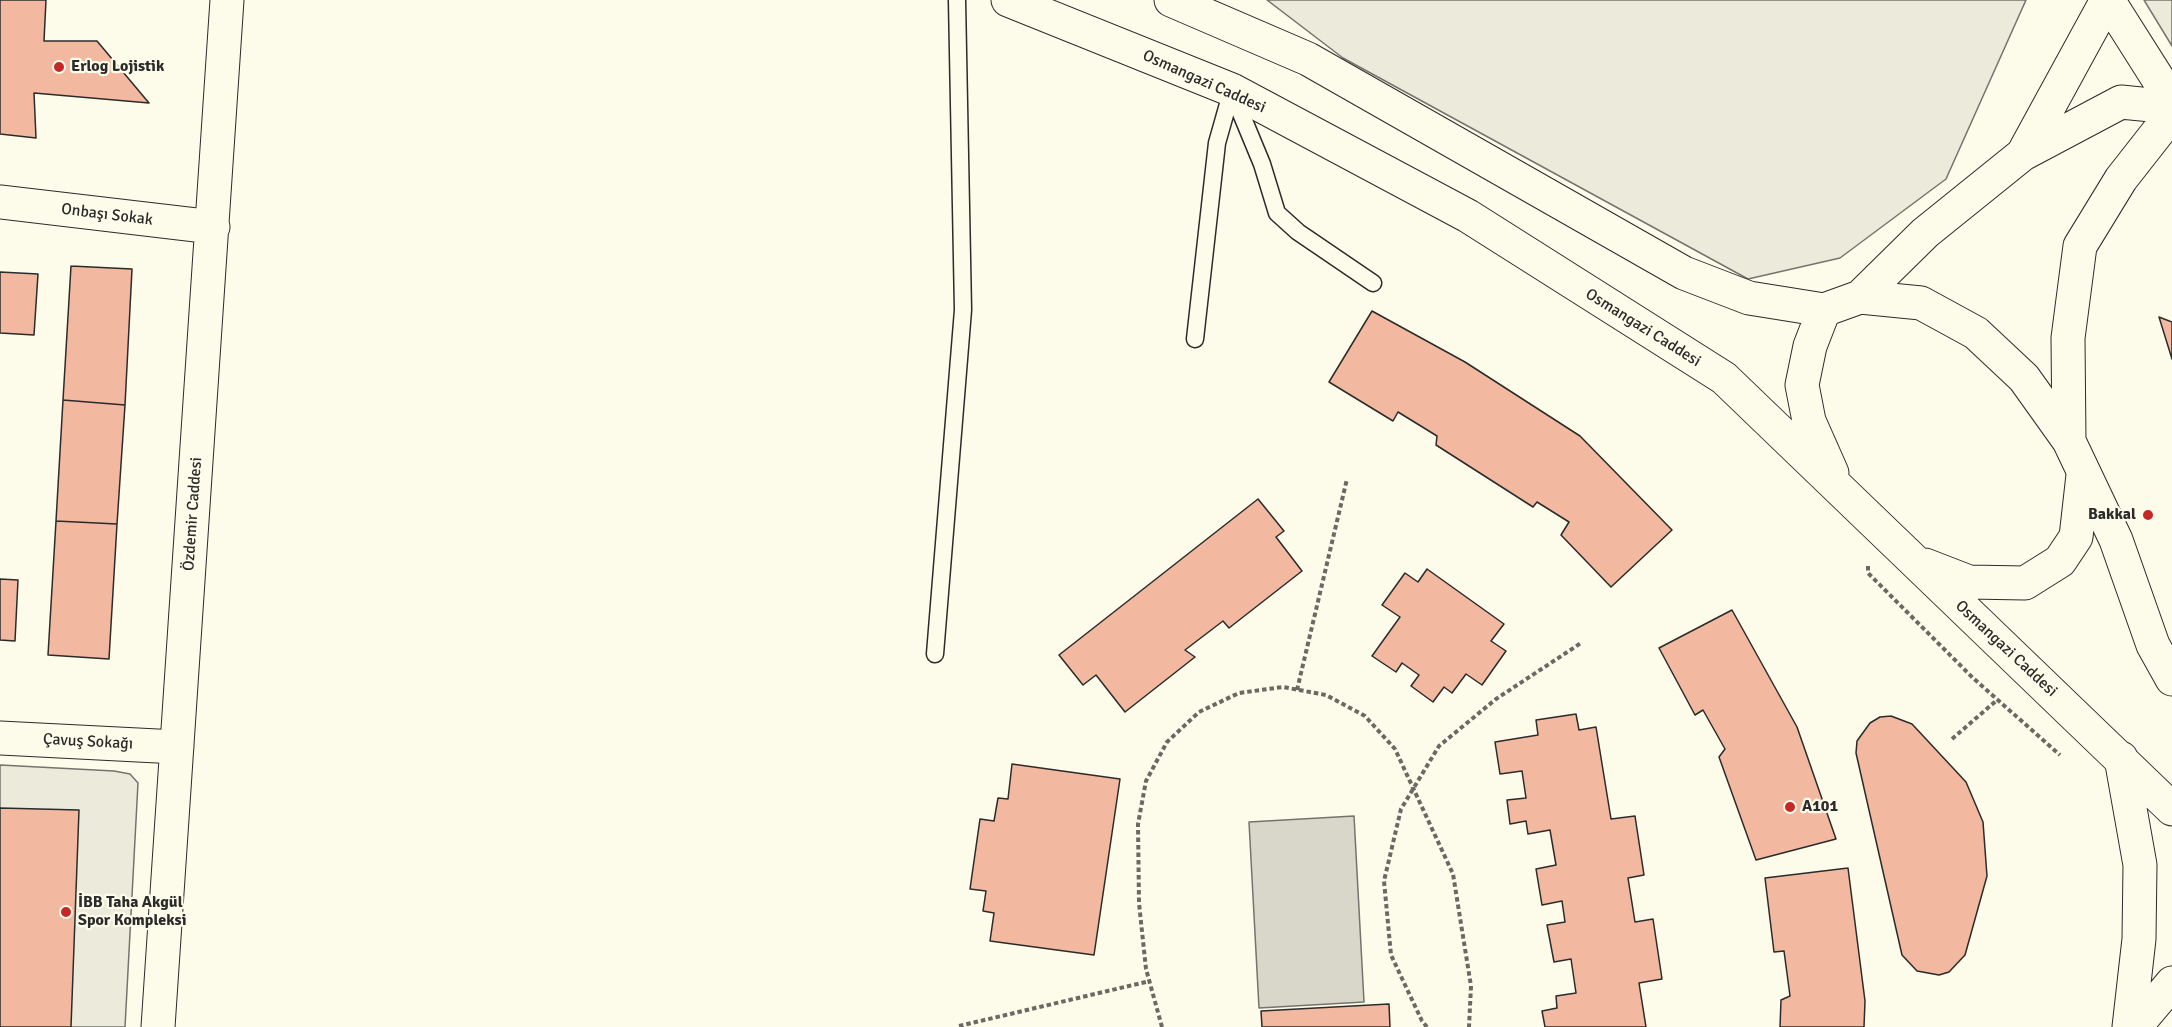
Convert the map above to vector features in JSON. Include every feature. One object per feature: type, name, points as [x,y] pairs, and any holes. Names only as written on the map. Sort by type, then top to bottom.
[{"type":"main road","name":"Özdemir Caddesi","points":[[158,1027],[227,0]]},
{"type":"main road","name":"Osmangazi Caddesi","points":[[1008,0],[1232,90],[1468,216],[1724,378],[2172,809]]},
{"type":"main road","points":[[1171,0],[1308,59],[1684,273],[1749,298],[1824,310],[1860,297],[1925,233],[2023,154],[2121,102],[2172,107]]},
{"type":"main road","points":[[2023,154],[2108,0],[2172,100]]},
{"type":"main road","points":[[2069,441],[2068,338],[2080,246],[2121,179],[2172,114]]},
{"type":"main road","name":"Onbaşı Sokak","points":[[0,202],[213,227]]},
{"type":"main road","points":[[1860,297],[1921,303],[1976,333],[2024,378],[2069,441],[2116,540],[2153,645],[2172,679]]},
{"type":"main road","points":[[1824,310],[1810,346],[1802,384],[1809,421],[1829,469],[1870,518]]},
{"type":"main road","points":[[1909,558],[1969,582],[2025,583],[2060,561],[2076,537],[2084,476]]},
{"type":"main road","name":"Çavuş Sokağı","points":[[0,738],[177,747]]},
{"type":"main road","points":[[2121,758],[2140,865],[2139,939],[2129,1027]]},
{"type":"main road","points":[[2135,1027],[2172,983]]},
{"type":"lane","points":[[935,654],[963,310],[957,0]]},
{"type":"lane","points":[[1232,90],[1262,164],[1277,213],[1298,231],[1373,283]]},
{"type":"lane","points":[[1195,339],[1217,143],[1232,90]]},
{"type":"path","points":[[1297,690],[1347,479]]},
{"type":"path","points":[[1427,1027],[1422,1021],[1392,955],[1384,881],[1401,809],[1439,746],[1496,699],[1581,643]]},
{"type":"path","points":[[1162,1027],[1150,981],[1139,903],[1138,824],[1146,781],[1167,742],[1199,712],[1239,693],[1282,687],[1326,695],[1365,716],[1395,748],[1452,874],[1471,986],[1469,1027]]},
{"type":"path","points":[[1952,739],[1997,700]]},
{"type":"path","points":[[959,1026],[1150,981]]},
{"type":"shaded area","points":[[1267,0],[2026,0],[1946,179],[1840,258],[1748,279],[1343,58]]},
{"type":"shaded area","points":[[2144,0],[2172,0],[2172,46]]},
{"type":"shaded area","name":"İBB Taha Akgül Spor Kompleksi","points":[[0,765],[114,771],[130,774],[138,783],[125,1027],[0,1027]]},
{"type":"shaded area","points":[[1354,816],[1364,1002],[1259,1008],[1249,822]]},
{"type":"building","name":"Erlog Lojistik","points":[[0,0],[46,0],[44,41],[97,41],[149,103],[34,93],[36,138],[0,134]]},
{"type":"building","points":[[71,266],[132,269],[125,405],[63,400]]},
{"type":"building","points":[[0,272],[38,274],[34,335],[0,333]]},
{"type":"building","points":[[1372,311],[1465,362],[1580,436],[1672,530],[1611,587],[1561,535],[1569,522],[1537,502],[1533,507],[1436,445],[1437,436],[1398,412],[1393,421],[1329,382]]},
{"type":"building","points":[[2159,317],[2172,322],[2172,359]]},
{"type":"building","points":[[63,400],[125,405],[117,524],[56,521]]},
{"type":"building","points":[[1258,499],[1284,531],[1276,537],[1302,571],[1229,628],[1223,621],[1185,650],[1195,657],[1125,712],[1096,675],[1083,685],[1059,655]]},
{"type":"building","points":[[56,521],[117,524],[109,659],[48,655]]},
{"type":"building","points":[[1427,569],[1504,624],[1491,641],[1506,651],[1482,685],[1466,674],[1452,693],[1444,687],[1433,702],[1411,686],[1419,675],[1402,663],[1396,672],[1372,656],[1400,617],[1382,605],[1405,573],[1418,582]]},
{"type":"building","points":[[0,579],[18,580],[15,641],[0,640]]},
{"type":"building","points":[[1732,610],[1797,727],[1836,839],[1756,860],[1719,757],[1725,749],[1703,710],[1695,715],[1659,648]]},
{"type":"building","points":[[1576,714],[1579,730],[1596,727],[1611,819],[1635,816],[1644,875],[1628,878],[1635,922],[1653,919],[1662,979],[1639,983],[1646,1027],[1545,1027],[1542,1011],[1557,1008],[1556,996],[1576,993],[1571,959],[1554,962],[1547,925],[1565,922],[1562,901],[1542,905],[1536,869],[1556,865],[1550,830],[1528,834],[1526,821],[1510,824],[1507,800],[1526,798],[1522,771],[1500,774],[1495,742],[1538,735],[1536,720]]},
{"type":"building","points":[[1891,716],[1912,724],[1966,782],[1983,822],[1987,876],[1965,955],[1949,972],[1939,975],[1917,971],[1902,955],[1856,753],[1857,741],[1870,723],[1880,717]]},
{"type":"building","points":[[1012,764],[1120,779],[1094,955],[990,941],[994,913],[983,911],[986,891],[970,889],[980,819],[994,821],[998,798],[1008,799]]},
{"type":"building","points":[[0,808],[79,810],[71,1027],[0,1027]]},
{"type":"building","points":[[1848,868],[1865,1001],[1864,1027],[1780,1027],[1781,1000],[1790,996],[1784,951],[1774,952],[1765,878]]},
{"type":"building","points":[[1389,1004],[1390,1027],[1262,1027],[1261,1011]]},
{"type":"place","name":"Erlog Lojistik","points":[[59,67]]},
{"type":"place","name":"Bakkal","points":[[2148,515]]},
{"type":"place","name":"A101","points":[[1790,807]]},
{"type":"place","name":"İBB Taha Akgül Spor Kompleksi","points":[[66,912]]}]
